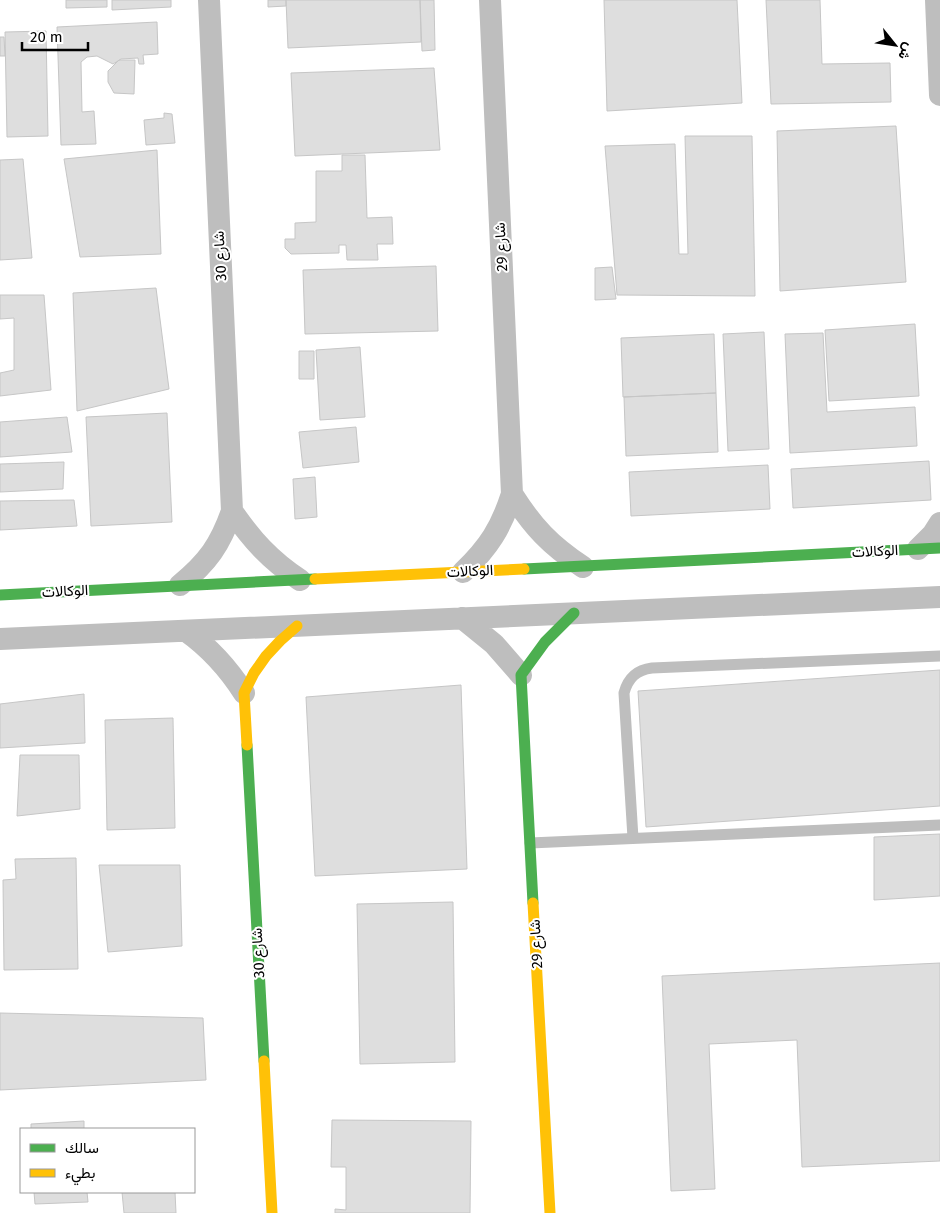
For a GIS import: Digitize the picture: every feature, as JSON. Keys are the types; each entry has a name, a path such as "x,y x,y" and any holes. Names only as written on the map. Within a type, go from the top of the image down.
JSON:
{"street":[{"name":"شارع 30","path":"180,585 198,571 212,553 224,533 232,511 209,0"},
{"name":"شارع 29","path":"463,572 480,556 494,537 505,516 512,494 490,0"},
{"path":"936,0 940,95"},
{"name":"شارع 29","path":"512,494 542,536 583,566"},
{"path":"232,511 246,532 262,550 279,566 300,580"},
{"path":"929,548 932,534 940,523"},
{"name":"الوكالات","path":"0,595 929,548"},
{"path":"0,639 940,597"},
{"path":"462,618 494,644 521,675 545,642 574,613"},
{"name":"شارع 30","path":"272,1213 244,693 253,673 265,655 280,639 297,626"},
{"name":"شارع 30","path":"186,631 219,658 244,693"},
{"name":"شارع 29","path":"521,675 550,1213"}],"lane":[{"path":"633,838 624,693 630,678 636,673 652,668 940,656"},
{"path":"530,843 940,825"}],"building":[{"path":"66,0 107,0 107,7 66,8"},
{"path":"112,0 171,0 171,7 112,10"},
{"path":"268,0 286,0 286,6 268,7"},
{"path":"286,0 420,0 421,42 288,48"},
{"path":"420,0 434,0 435,50 422,51"},
{"path":"604,0 737,0 742,103 607,111"},
{"path":"766,0 820,0 822,64 890,63 891,102 771,104"},
{"path":"157,22 158,54 143,55 144,64 139,64 138,58 121,59 113,64 97,56 87,57 81,62 82,112 94,111 96,144 61,145 57,27"},
{"path":"46,31 48,136 7,137 5,32"},
{"path":"0,37 4,37 5,56 0,56"},
{"path":"119,60 135,60 134,94 114,93 108,82 108,71"},
{"path":"434,68 440,150 295,156 291,73"},
{"path":"164,113 172,114 175,143 146,145 144,120 164,118"},
{"path":"896,126 906,282 780,291 777,131"},
{"path":"685,136 752,136 755,296 617,295 605,146 675,144 679,254 688,254"},
{"path":"157,150 161,254 80,257 64,159"},
{"path":"342,155 365,155 367,218 392,217 393,244 377,244 378,260 347,260 346,245 339,245 339,253 291,254 285,248 285,239 295,239 295,223 316,222 316,171 342,171"},
{"path":"23,159 32,258 0,260 0,160"},
{"path":"436,266 438,331 305,334 303,270"},
{"path":"612,267 616,299 595,300 595,268"},
{"path":"156,288 169,389 77,411 73,293"},
{"path":"0,295 44,295 51,390 0,396 0,373 14,370 14,318 0,319"},
{"path":"915,324 919,396 829,401 825,330"},
{"path":"764,332 769,449 728,451 723,334"},
{"path":"823,333 827,412 915,407 917,446 790,453 785,334"},
{"path":"714,334 716,393 623,397 621,338"},
{"path":"360,347 365,417 320,420 316,350"},
{"path":"299,351 314,351 314,379 299,379"},
{"path":"716,393 718,452 626,456 624,397"},
{"path":"167,413 172,522 91,526 86,417"},
{"path":"67,417 72,452 0,457 0,422"},
{"path":"356,427 359,462 303,468 299,432"},
{"path":"929,461 931,500 793,508 791,469"},
{"path":"64,462 63,489 0,492 0,464"},
{"path":"768,465 770,509 631,516 629,472"},
{"path":"315,477 317,517 295,519 293,479"},
{"path":"74,500 77,526 0,530 0,501"},
{"path":"940,670 940,806 646,827 638,691"},
{"path":"461,685 467,869 315,876 306,697"},
{"path":"84,694 85,743 0,748 0,704"},
{"path":"173,718 175,828 107,830 105,720"},
{"path":"20,755 79,755 80,809 17,816"},
{"path":"940,834 940,896 874,900 874,837"},
{"path":"76,858 78,969 4,970 3,880 16,879 15,859"},
{"path":"99,865 180,865 182,946 108,952"},
{"path":"453,902 455,1062 360,1064 357,904"},
{"path":"940,963 940,1161 802,1167 797,1040 709,1044 715,1189 671,1191 662,976"},
{"path":"0,1013 203,1018 206,1080 0,1090"},
{"path":"332,1120 471,1121 470,1213 335,1213 335,1209 346,1210 346,1167 331,1167"},
{"path":"84,1121 84,1128 31,1128 31,1124"},
{"path":"34,1193 87,1193 88,1202 35,1204"},
{"path":"122,1193 175,1193 176,1213 124,1213"}],"traffic: fast":[{"path":"524,569 940,548"},
{"path":"0,595 315,579"},
{"path":"533,903 521,675 545,642 574,613"},
{"path":"247,745 264,1061"}],"traffic: slow":[{"path":"315,579 524,569"},
{"path":"247,745 244,693 254,673 266,656 297,626"},
{"path":"533,903 550,1213"},
{"path":"264,1061 272,1213"}]}
